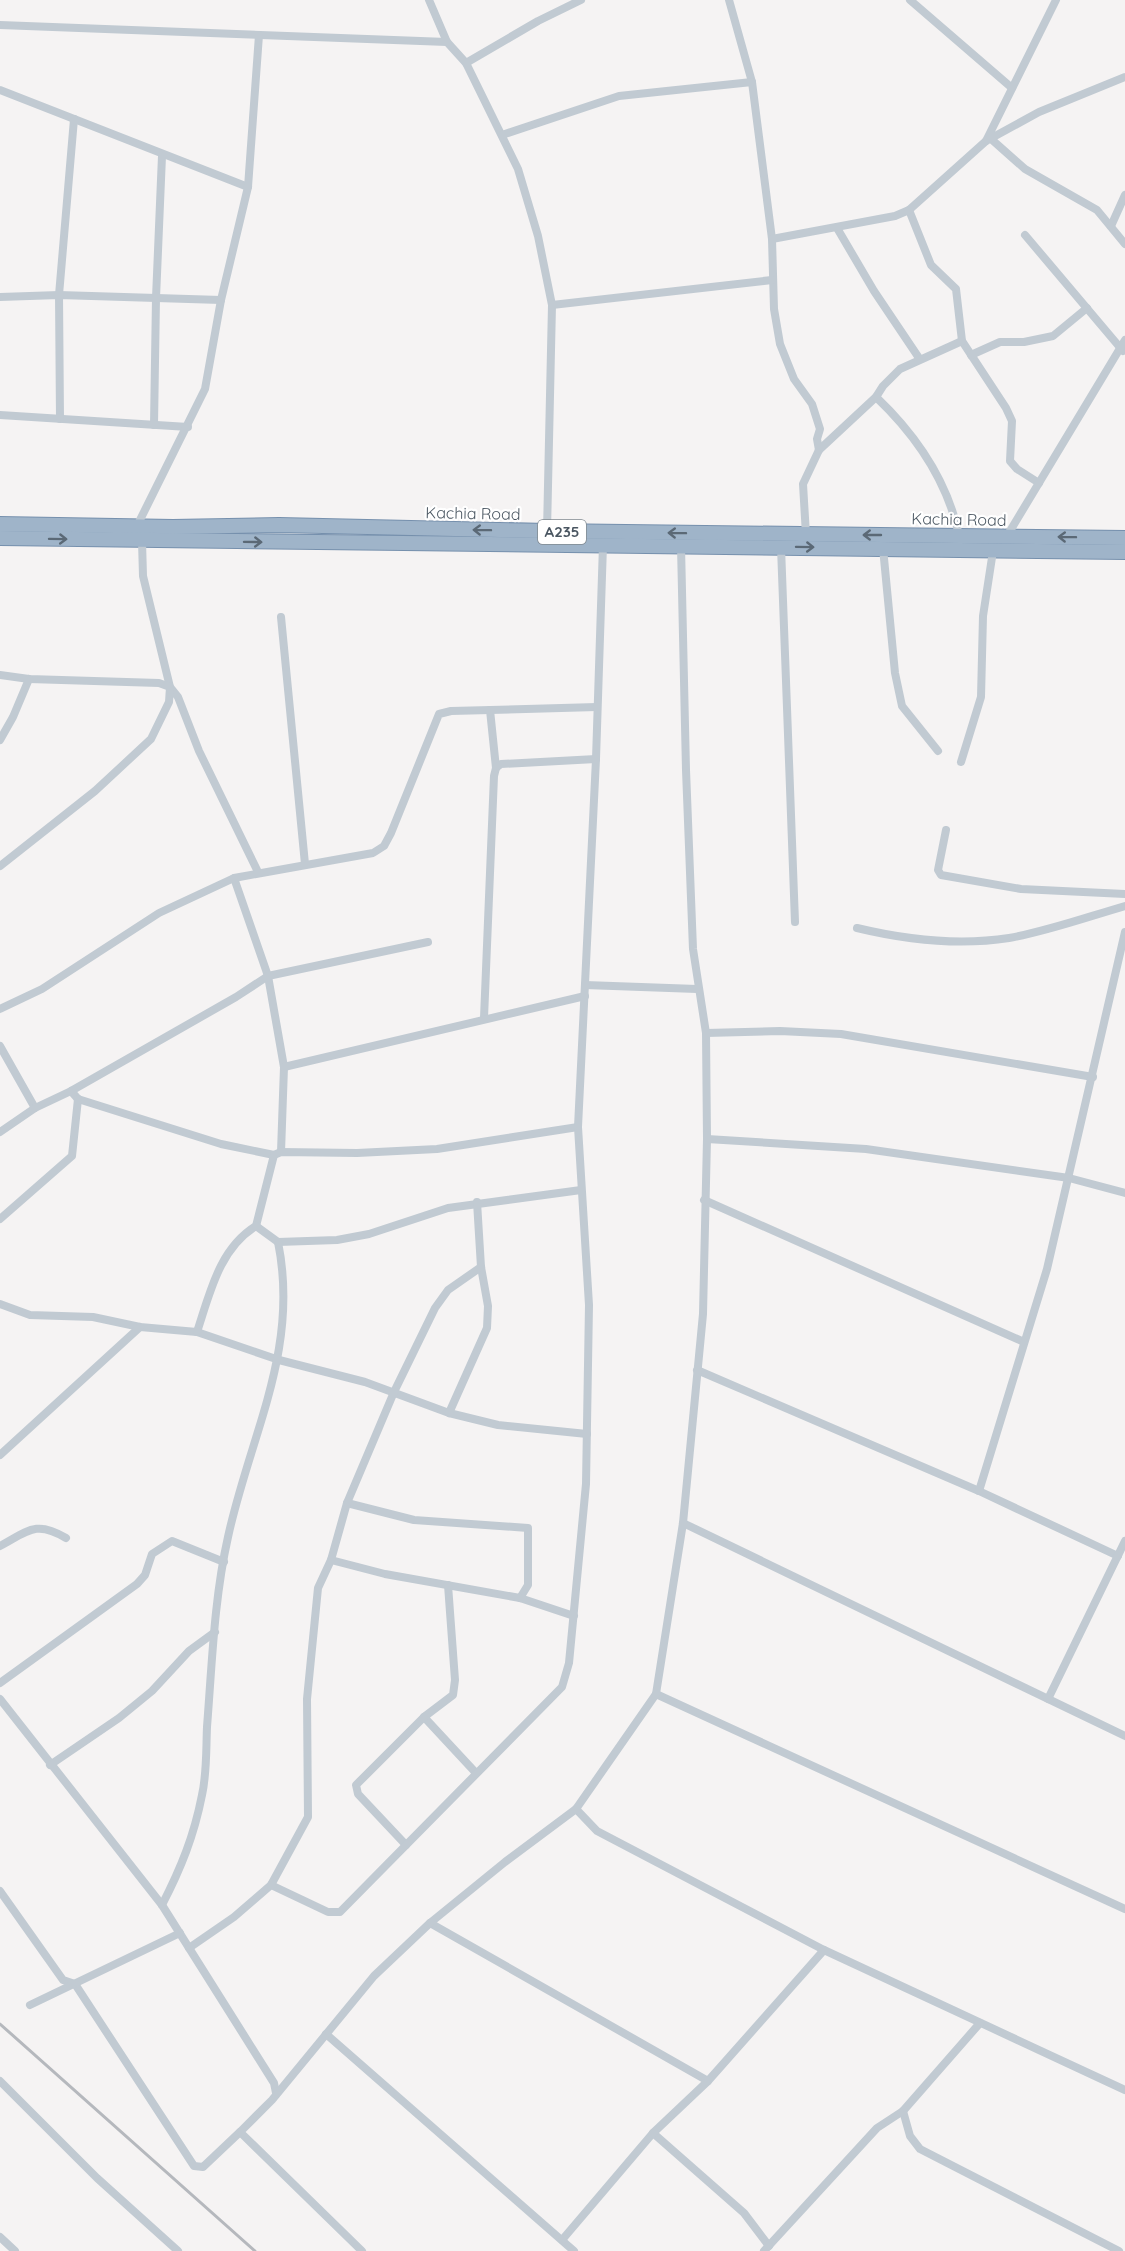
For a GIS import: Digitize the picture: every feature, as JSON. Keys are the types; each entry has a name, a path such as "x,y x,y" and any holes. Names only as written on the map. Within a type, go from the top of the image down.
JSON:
{"highway":[{"name":"Kachia Road","path":"0,524 136,526 173,534 603,545 1125,552"},
{"name":"Kachia Road","path":"0,538 142,541 173,534 279,525 806,535 959,534 1125,538"}],"street":[{"path":"429,0 447,42 466,63 502,135 518,169 535,225 552,305 548,531"},
{"path":"466,63 538,21 581,0"},
{"path":"729,0 752,82 772,239 772,280 780,344 794,379 812,404 820,429 817,439 819,450"},
{"path":"910,0 1012,88"},
{"path":"988,140 1056,0"},
{"path":"0,25 447,42"},
{"path":"136,526 188,427 205,389 221,300 248,187 259,36"},
{"path":"772,239 895,216 909,210 988,140 1039,112 1125,77"},
{"path":"502,135 619,96 752,82"},
{"path":"0,90 162,156 248,187"},
{"path":"60,419 59,295 74,119"},
{"path":"988,140 1025,169 1097,210 1125,244"},
{"path":"154,425 162,156"},
{"path":"1112,226 1125,195"},
{"path":"909,210 932,265 956,289 962,341 1006,408 1012,422 1010,461 1017,469 1039,483"},
{"path":"837,228 874,291 919,358"},
{"path":"1025,235 1123,351"},
{"path":"552,305 772,280"},
{"path":"0,297 59,295 221,300"},
{"path":"970,355 1000,342 1039,340 1053,336 1088,309"},
{"path":"1007,536 1123,351 1125,340"},
{"path":"806,535 803,483 819,450 876,397 891,376 919,358 962,341"},
{"path":"876,397 897,417 924,452 943,487 959,534"},
{"path":"0,415 188,427"},
{"path":"0,866 95,791 151,739 169,702 170,687 142,576 142,541"},
{"path":"271,1885 337,1913 562,1687 569,1663 586,1484 589,1305 578,1126 596,759 603,545"},
{"path":"0,1892 63,1980 75,1984 194,2166 204,2167 272,2100 374,1976 430,1923 505,1862 576,1809 656,1694 682,1523 697,1370 702,1314 707,1139 705,1033 693,950 681,546"},
{"path":"782,547 795,922"},
{"path":"883,548 895,673 902,706 938,751"},
{"path":"961,762 981,697 983,616 993,551"},
{"path":"281,617 305,864"},
{"path":"0,675 29,679 159,683 170,687 178,697 199,751 258,872"},
{"path":"0,740 13,717 29,679"},
{"path":"0,1009 42,989 159,913 234,878 373,853 384,846 439,714 451,711 597,707"},
{"path":"484,1018 496,768 490,710"},
{"path":"496,768 501,764 596,759"},
{"path":"946,830 938,862 941,875 1021,889 1125,894"},
{"path":"197,1332 220,1266 245,1233 256,1226 277,1153 284,1067 268,975 234,878"},
{"path":"857,928 898,938 953,942 1008,938 1125,906"},
{"path":"979,1491 1047,1269 1125,932"},
{"path":"0,1132 35,1108 71,1091 236,997 268,975 428,942"},
{"path":"585,985 698,989"},
{"path":"284,1067 585,996"},
{"path":"705,1033 780,1031 841,1034 1093,1077"},
{"path":"0,1046 35,1108"},
{"path":"71,1091 78,1099 221,1143 277,1153 357,1153 438,1149 578,1126"},
{"path":"0,1219 72,1156 78,1099"},
{"path":"707,1139 866,1149 1069,1178 1125,1193"},
{"path":"256,1226 278,1242 338,1240 369,1234 448,1208 477,1202 581,1190"},
{"path":"704,1200 1024,1342"},
{"path":"449,1413 487,1328 488,1306 480,1267 477,1202"},
{"path":"162,1905 185,1860 203,1793 214,1632 228,1538 279,1360 285,1297 278,1242"},
{"path":"189,1948 234,1917 271,1885 309,1812 308,1699 318,1588 331,1560 347,1503 394,1392 435,1308 448,1290 480,1267"},
{"path":"0,1304 30,1315 93,1317 140,1327 197,1332 279,1360 365,1382 449,1413 498,1425 587,1434"},
{"path":"0,1455 140,1327"},
{"path":"697,1370 979,1491 1118,1556"},
{"path":"347,1503 414,1520 528,1528 528,1586 520,1598"},
{"path":"682,1523 1125,1736"},
{"path":"0,1546 29,1530 49,1528 66,1538"},
{"path":"0,1683 137,1584 145,1575 152,1554 172,1541 224,1562"},
{"path":"1048,1699 1125,1541"},
{"path":"331,1560 385,1574 520,1598 574,1616"},
{"path":"406,1845 358,1794 356,1785 424,1717 453,1695 455,1680 448,1585"},
{"path":"50,1766 152,1691 189,1650 214,1632"},
{"path":"656,1694 1125,1909"},
{"path":"0,1699 50,1766 162,1905 274,2083 276,2093"},
{"path":"424,1717 476,1773"},
{"path":"576,1809 597,1832 824,1950 1125,2090"},
{"path":"430,1923 708,2081"},
{"path":"30,2005 180,1933"},
{"path":"562,2240 653,2133 708,2081 824,1950"},
{"path":"653,2133 744,2214 767,2248 878,2128 903,2111 980,2023"},
{"path":"326,2034 574,2251"},
{"path":"0,2081 168,2248 178,2251"},
{"path":"903,2111 910,2136 920,2149 1119,2251"},
{"path":"240,2132 362,2251"},
{"path":"0,2236 15,2251"}],"railway":[{"path":"0,2024 255,2251"}]}
